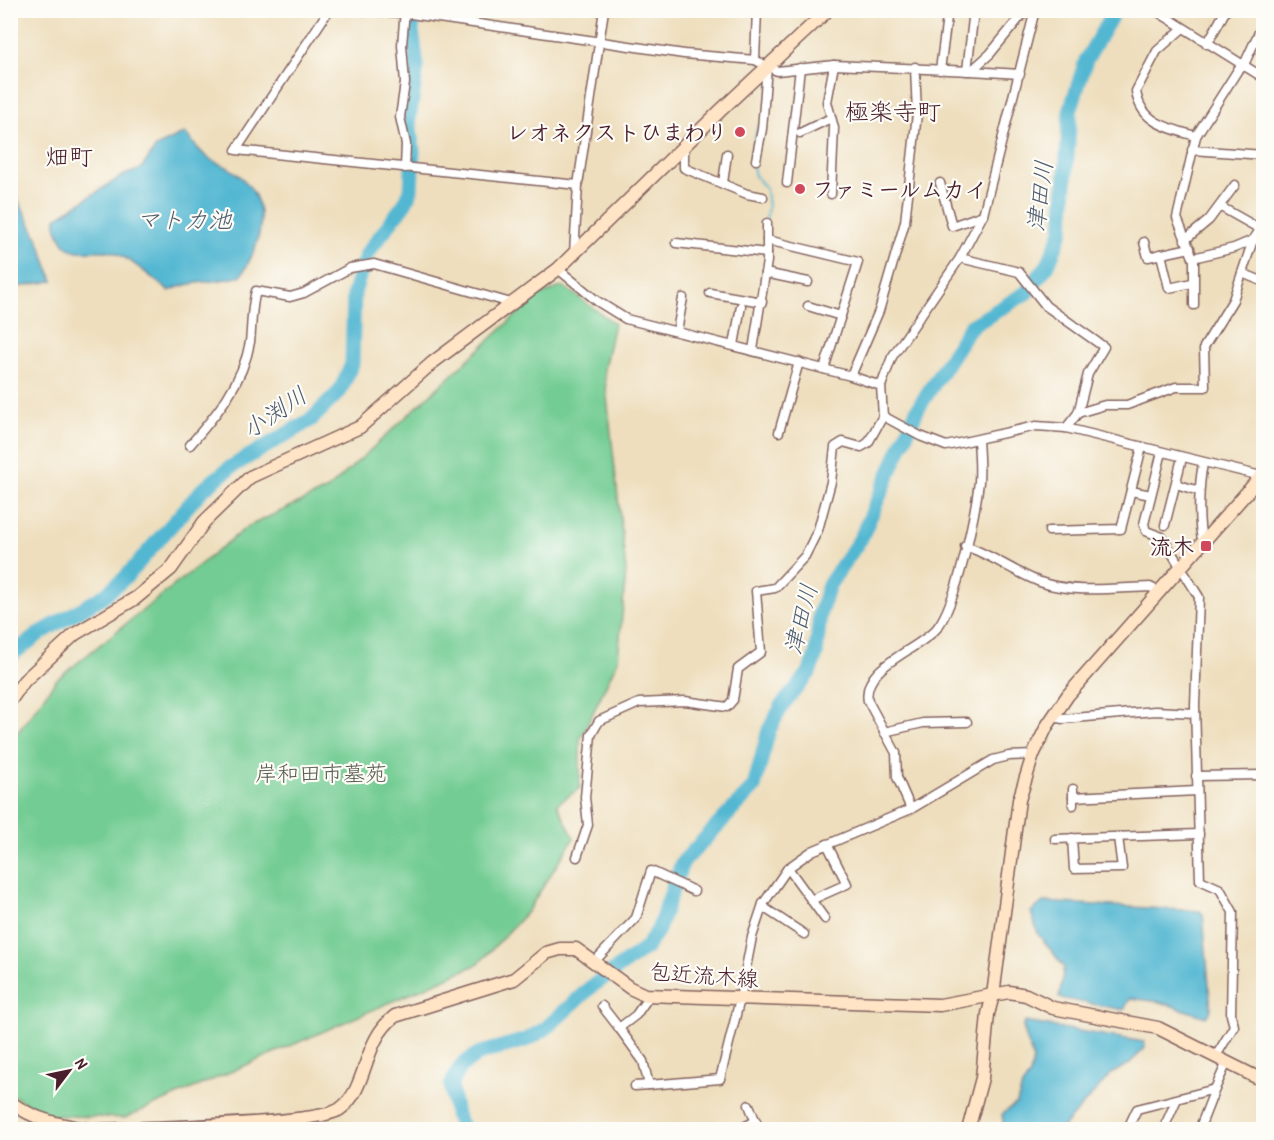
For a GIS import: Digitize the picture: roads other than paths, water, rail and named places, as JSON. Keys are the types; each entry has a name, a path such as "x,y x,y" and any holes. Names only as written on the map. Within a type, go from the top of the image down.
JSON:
{"street":[{"path":"329,10 236,150 578,184"},
{"path":"351,10 405,12 599,42 755,60 777,71 834,65 915,67 1020,74"},
{"path":"574,254 578,184 604,10"},
{"path":"755,60 757,10"},
{"path":"10,701 24,681 75,634 136,598 171,569 204,522 250,477 360,427 432,363 558,269 828,10"},
{"path":"940,70 948,10"},
{"path":"969,71 974,10"},
{"path":"969,71 990,54 1026,10"},
{"path":"577,857 588,825 585,797 591,735 595,727 609,714 639,703 685,701 727,707 733,700 738,669 761,652 756,591 775,588 805,556 818,530 831,483 835,447 843,442 861,447 867,443 883,416 881,386 891,357 960,258 983,215 1035,10"},
{"path":"1155,10 1263,78"},
{"path":"1207,44 1226,10"},
{"path":"405,12 402,45 405,83 400,117 406,144 405,168"},
{"path":"1183,28 1157,51 1136,91 1137,98 1146,114 1161,127 1196,136"},
{"path":"1194,305 1193,258 1177,218 1192,150 1196,136 1242,66 1260,30 1263,32"},
{"path":"831,194 834,128 827,102 834,65"},
{"path":"756,160 766,116 767,67"},
{"path":"851,376 879,311 905,222 917,114 915,67"},
{"path":"787,183 786,151 801,68"},
{"path":"800,133 831,118"},
{"path":"684,146 684,168 763,197"},
{"path":"1192,150 1263,155"},
{"path":"723,183 727,154"},
{"path":"940,183 952,226 983,215"},
{"path":"1144,242 1148,257 1187,244 1221,207 1235,185"},
{"path":"1078,413 1105,405 1127,405 1176,387 1205,387 1204,347 1233,300 1254,239 1262,226 1221,207"},
{"path":"753,350 762,302 767,253 767,223"},
{"path":"1193,258 1234,248 1254,239 1263,243"},
{"path":"766,240 858,262 824,369"},
{"path":"676,243 767,253"},
{"path":"1161,254 1169,288 1192,283"},
{"path":"960,258 1019,272 1046,306 1104,347 1088,374 1078,413 1066,428"},
{"path":"190,445 219,412 243,365 249,342 256,291 290,297 304,293 350,268 374,264 511,303"},
{"path":"558,269 597,301 626,319 799,362 881,386"},
{"path":"765,273 808,282"},
{"path":"1242,273 1263,282"},
{"path":"710,293 762,302"},
{"path":"677,331 683,298"},
{"path":"734,345 741,306"},
{"path":"808,306 841,316"},
{"path":"779,432 799,362"},
{"path":"883,416 920,436 946,446 1036,426 1066,428 1203,464 1262,475"},
{"path":"911,809 897,777 896,753 868,701 867,692 876,672 937,628 945,614 965,546 978,483 978,440"},
{"path":"1049,531 1121,528 1142,447"},
{"path":"1162,452 1144,524 1146,531 1162,537 1199,597 1195,713 1200,880 1220,889 1233,912 1231,1015 1234,1026 1222,1059 1215,1089 1199,1130"},
{"path":"1165,525 1182,458"},
{"path":"1203,464 1199,491 1199,528 1203,543"},
{"path":"968,1130 982,1078 988,1014 993,995 1019,800 1032,755 1068,695 1262,475"},
{"path":"1176,484 1199,491"},
{"path":"1131,490 1151,495"},
{"path":"965,546 990,554 1043,583 1069,588 1150,587 1160,592"},
{"path":"1053,717 1063,719 1155,711 1195,713"},
{"path":"884,732 923,723 967,722"},
{"path":"635,1086 720,1079 740,999 752,937 763,904 789,868 803,856 911,809 993,760 1009,756 1032,755"},
{"path":"1196,776 1263,775"},
{"path":"1073,797 1197,791"},
{"path":"1055,838 1199,834"},
{"path":"1072,838 1074,869 1122,868 1118,837"},
{"path":"811,900 847,884 828,844"},
{"path":"789,868 825,919"},
{"path":"597,964 636,918 651,871 694,891"},
{"path":"763,904 766,909 804,934"},
{"name":"包近流木線","path":"101,1130 199,1127 275,1120 339,1110 356,1091 374,1039 382,1025 394,1016 513,979 546,953 576,949 630,988 650,995 940,1005 1009,992 1026,995 1053,1008 1158,1028 1263,1081"},
{"path":"619,1028 636,1016 650,995"},
{"path":"602,1006 644,1061 649,1085"},
{"path":"1127,1130 1137,1109 1176,1101 1215,1089"},
{"path":"1163,1130 1176,1101"},
{"path":"10,1102 27,1114 45,1122 92,1130"},
{"path":"737,1130 757,1125 749,1105"}],"water":[{"name":"マトカ池","path":"185,133 204,155 232,170 245,181 254,194 259,207 259,234 249,262 241,276 187,285 169,291 123,256 108,251 72,250 67,246 57,229 56,218 122,176 141,169 156,147"},
{"path":"15,194 38,239 53,281 11,288 11,197"},
{"path":"1043,902 1200,911 1203,914 1211,1010 1206,1017 1160,1002 1130,998 1124,1010 1059,998 1064,967 1038,934 1031,912"},
{"path":"1025,1022 1144,1042 1145,1048 1129,1064 1111,1074 1061,1129 1004,1129 1002,1114 1017,1103 1022,1086 1030,1075 1033,1060 1023,1027"}],"waterway":[{"name":"小渕川","path":"10,656 39,634 102,597 125,578 202,490 231,467 312,419 340,391 352,364 354,293 366,255 405,203 411,190 413,151 409,120 417,66 412,30 414,10"},
{"name":"津田川","path":"464,1130 456,1115 451,1085 461,1066 478,1054 526,1040 545,1029 591,987 646,948 658,930 682,863 754,787 769,730 783,704 809,673 816,655 820,613 829,585 861,538 917,410 970,327 1026,293 1048,265 1062,231 1070,111 1086,60 1115,10"},
{"path":"758,125 751,158 755,176 766,188 768,208 766,219"}],"place":[{"name":"レオネクストひまわり","path":"740,132"},
{"name":"ファミールムカイ","path":"800,189"},
{"name":"流木","path":"1206,546"}],"district":[{"name":"極楽寺町","path":"893,111"},
{"name":"畑町","path":"69,156"}],"park label":[{"name":"岸和田市墓苑","path":"321,773"}]}
